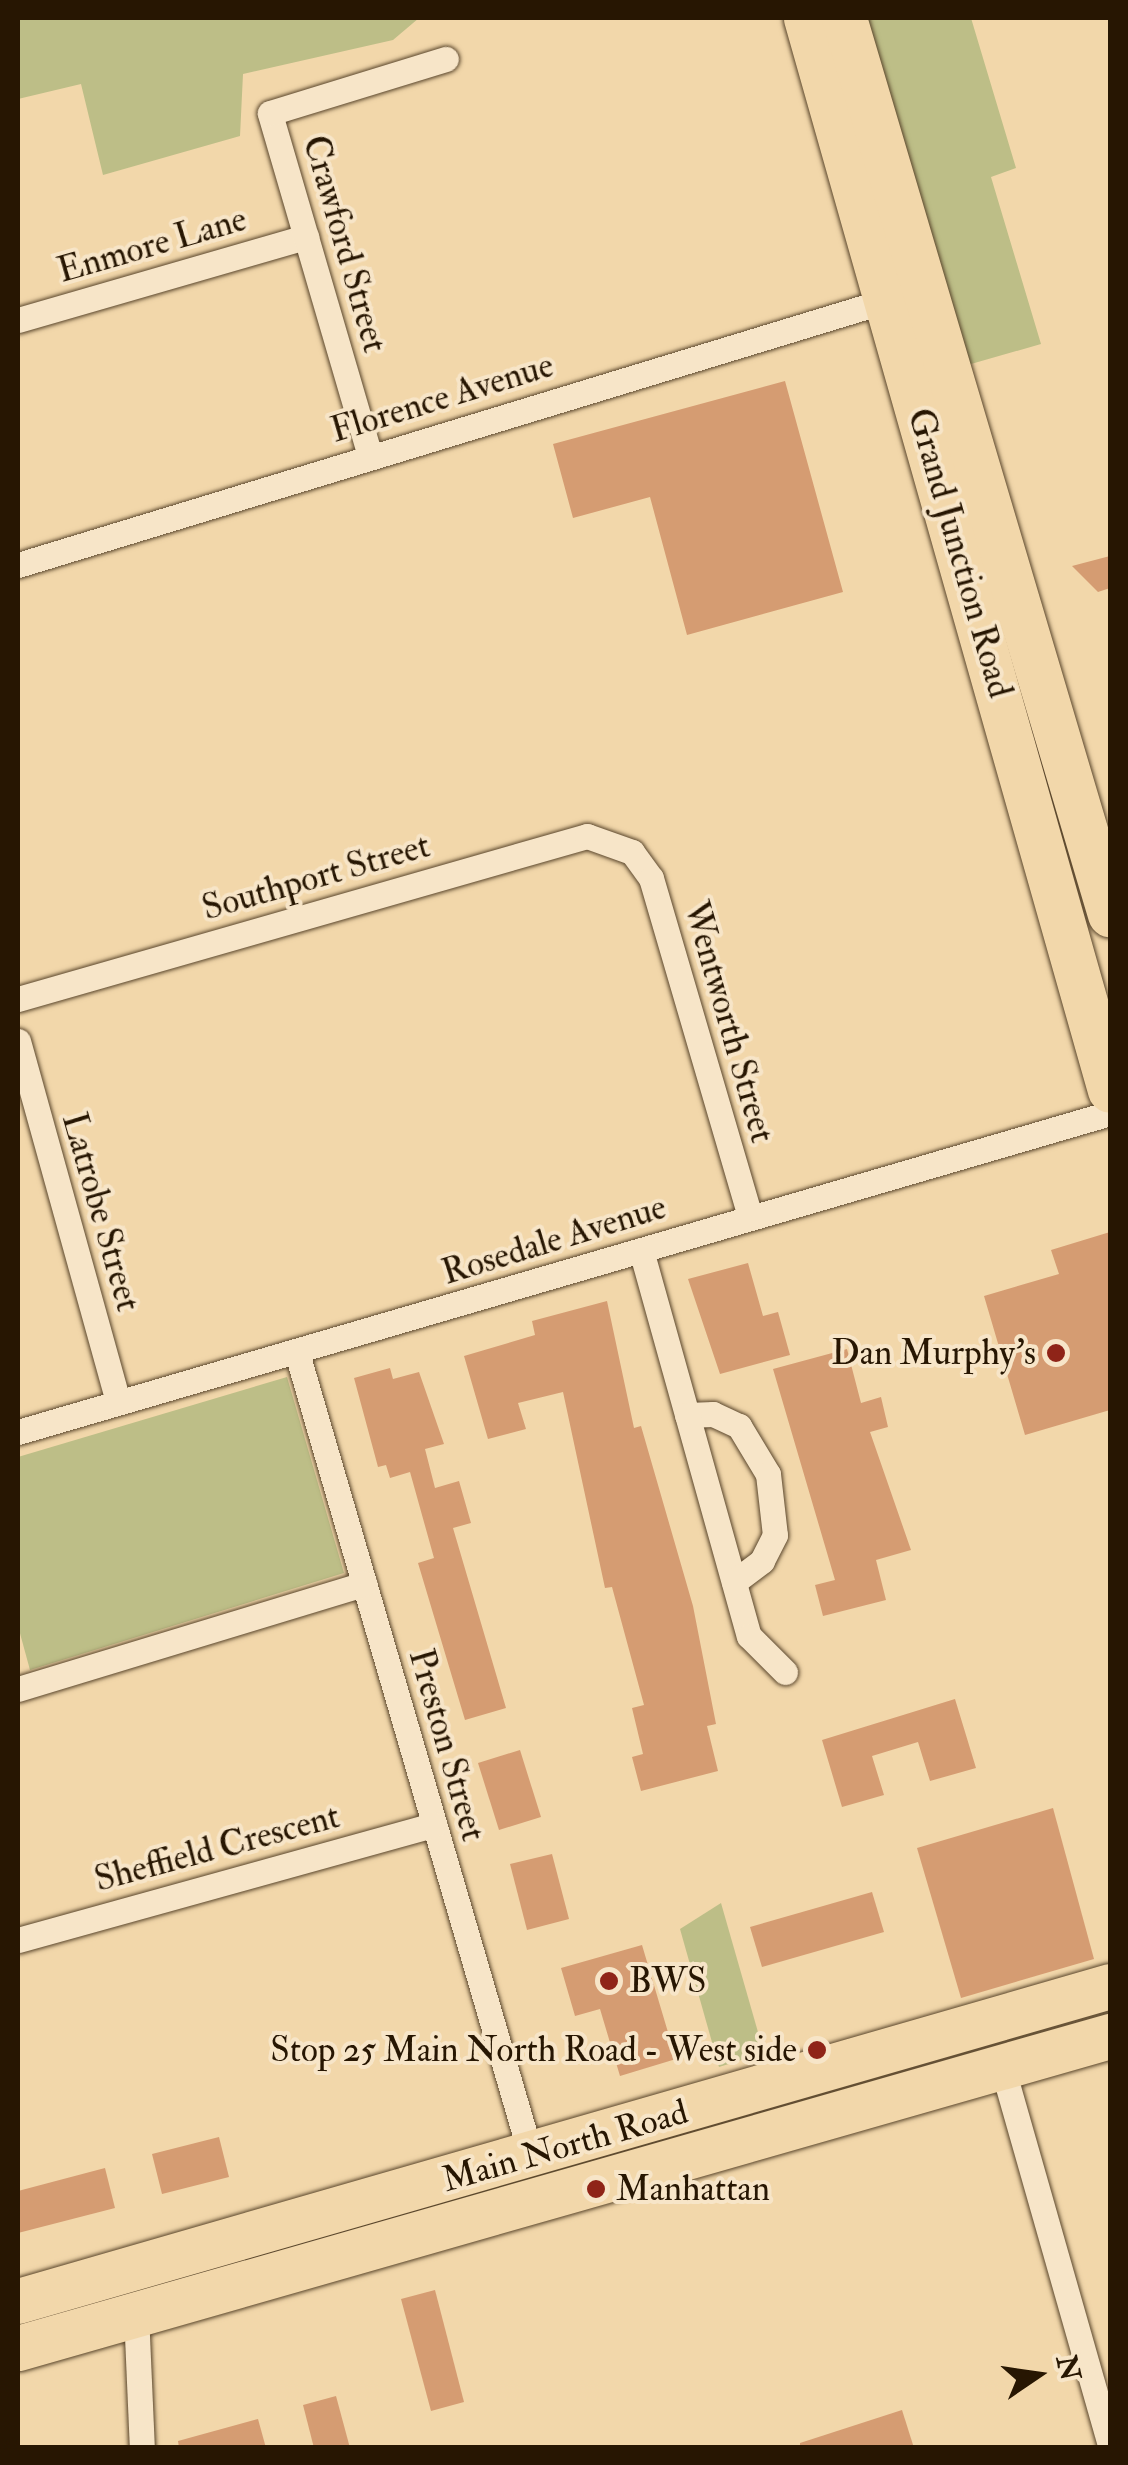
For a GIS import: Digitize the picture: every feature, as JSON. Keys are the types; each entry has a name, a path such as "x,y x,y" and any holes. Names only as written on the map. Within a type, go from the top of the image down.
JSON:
{"highway":[{"name":"Grand Junction Road","path":"806,18 906,295 1110,914"},
{"name":"Grand Junction Road","path":"844,18 906,295 1110,1090"},
{"name":"Main North Road","path":"18,2348 136,2313 1110,1986"},
{"name":"Main North Road","path":"18,2301 124,2270 1002,2066 1110,2036"},
{"path":"124,2270 136,2313"}],"street":[{"name":"Crawford Street","path":"370,456 270,112 446,60"},
{"name":"Enmore Lane","path":"18,320 306,237"},
{"name":"Florence Avenue","path":"18,565 906,295"},
{"name":"Southport Street","path":"18,999 587,836 632,852"},
{"name":"Wentworth Street","path":"632,852 651,878 750,1216"},
{"name":"Latrobe Street","path":"18,1041 118,1402"},
{"name":"Rosedale Avenue","path":"18,1432 297,1354 750,1216 1110,1113"},
{"path":"641,1250 749,1636 784,1672"},
{"name":"Preston Street","path":"297,1354 538,2176"},
{"path":"687,1414 713,1414 739,1426 768,1474 775,1535 762,1561 734,1582"},
{"path":"18,1688 364,1584"},
{"name":"Sheffield Crescent","path":"18,1940 434,1824"},
{"path":"1002,2066 1110,2445"},
{"path":"136,2313 142,2448"}],"green space":[{"path":"18,18 419,18 393,40 243,74 240,136 103,175 81,84 18,99"},
{"path":"863,18 971,18 1016,168 991,177 1041,344 964,366"},
{"path":"287,1377 344,1573 30,1670 18,1626 18,1457"},
{"path":"721,1903 764,2053 719,2067 680,1929"}],"building":[{"path":"785,381 843,592 687,635 650,497 573,518 553,444"},
{"path":"1110,556 1110,588 1098,592 1072,566"},
{"name":"Dan Murphy's","path":"1110,1232 1110,1410 1025,1435 984,1296 1059,1274 1051,1250"},
{"path":"748,1263 763,1316 778,1312 790,1355 720,1374 688,1279"},
{"path":"607,1301 634,1428 641,1426 693,1606 716,1724 707,1726 718,1771 641,1791 632,1757 643,1754 632,1708 644,1705 612,1587 605,1588 563,1392 518,1403 526,1429 488,1439 464,1356 535,1335 532,1321"},
{"path":"847,1349 861,1403 881,1397 888,1427 870,1432 911,1550 876,1560 886,1600 823,1616 815,1585 835,1580 773,1369"},
{"path":"390,1368 393,1379 419,1372 444,1444 425,1449 435,1488 459,1481 471,1523 453,1528 506,1708 465,1720 418,1563 434,1558 410,1472 390,1478 386,1465 378,1467 354,1378"},
{"path":"955,1699 976,1768 930,1781 918,1742 872,1756 884,1795 842,1807 822,1740"},
{"path":"520,1750 541,1817 499,1830 478,1763"},
{"path":"1053,1808 1094,1959 961,1998 917,1848"},
{"path":"552,1854 569,1919 527,1930 510,1864"},
{"path":"872,1892 884,1932 762,1967 750,1927"},
{"path":"642,1945 676,2059 620,2076 600,2009 575,2016 561,1968"},
{"path":"219,2137 229,2177 162,2194 152,2154"},
{"path":"105,2168 115,2208 18,2233 18,2191"},
{"path":"435,2290 464,2402 431,2411 401,2299"},
{"path":"336,2396 350,2448 314,2448 303,2405"},
{"path":"902,2410 914,2448 800,2448 800,2443"},
{"path":"258,2419 266,2448 179,2448 178,2441"}],"place":[{"name":"Dan Murphy's","path":"1056,1353"},
{"name":"BWS","path":"609,1981"},
{"name":"Stop 25 Main North Road - West side","path":"817,2050"},
{"name":"Manhattan","path":"596,2189"}]}
